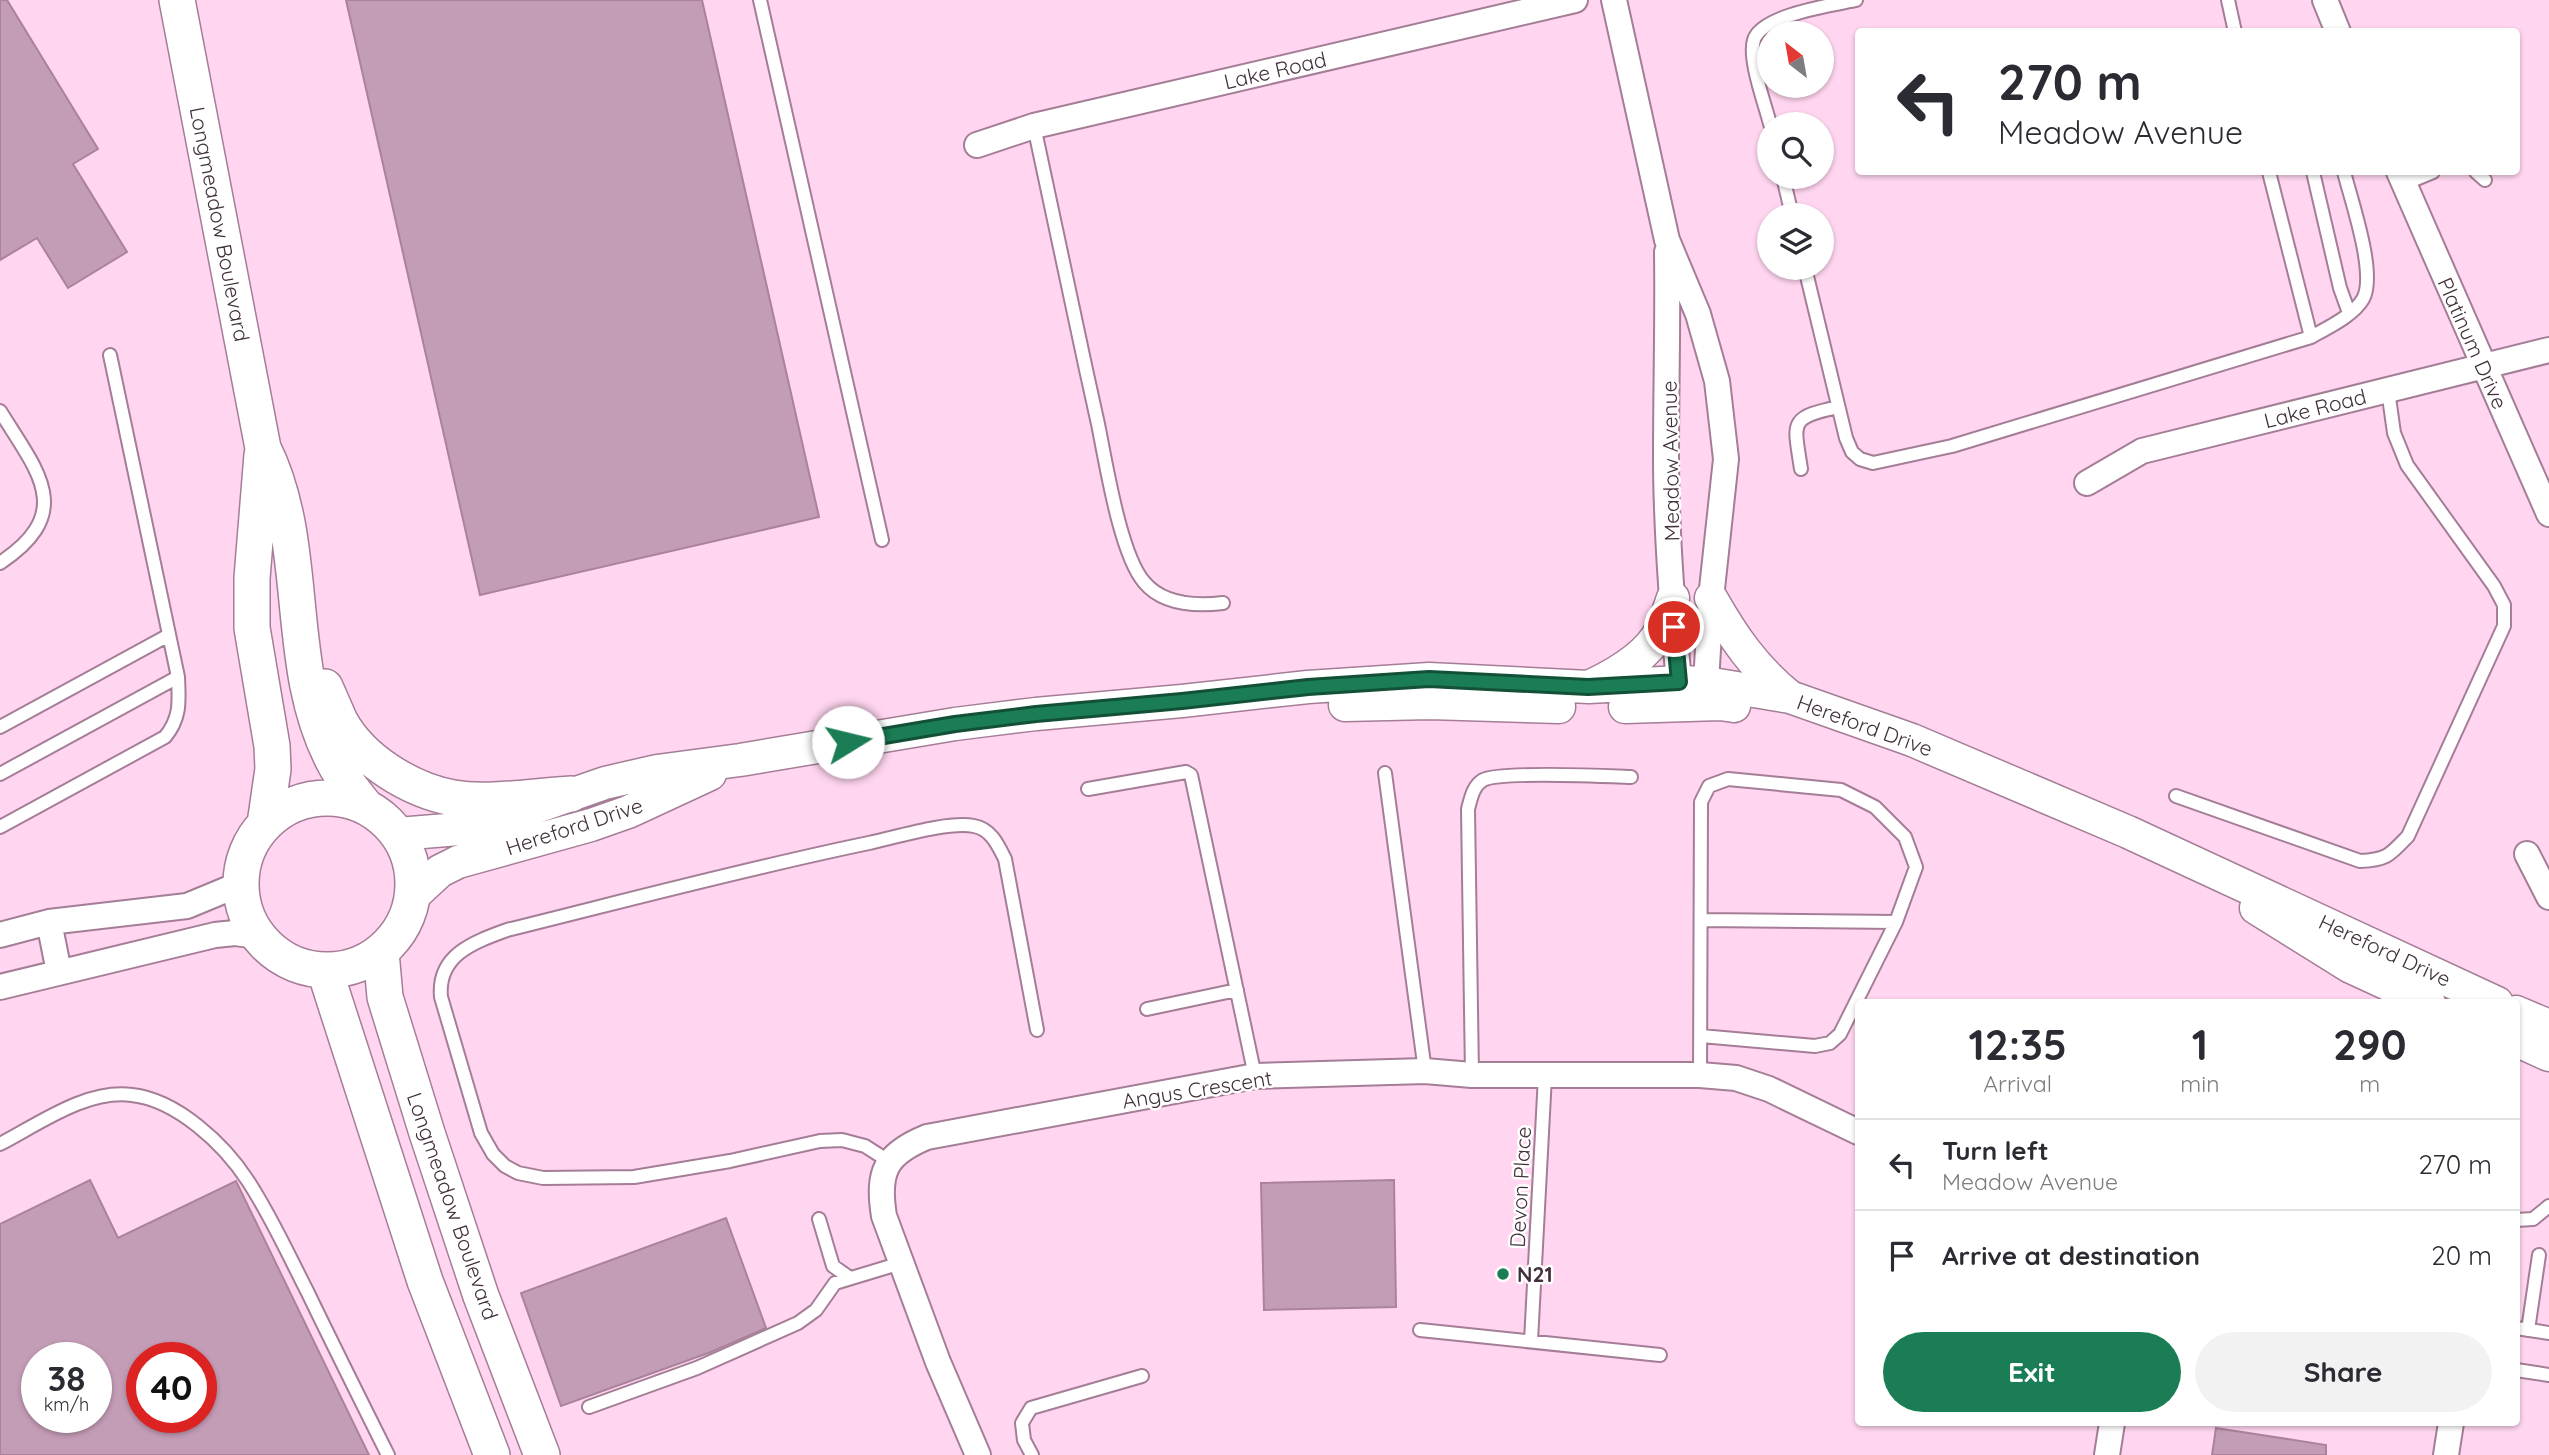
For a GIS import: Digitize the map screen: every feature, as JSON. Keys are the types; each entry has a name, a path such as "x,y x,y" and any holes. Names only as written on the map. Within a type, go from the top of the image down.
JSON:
{"main road":[{"name":"Longmeadow Boulevard","path":"177,0 263,448 275,473 286,516 303,656 310,691 324,741 346,782 366,807"},
{"name":"Longmeadow Boulevard","path":"263,448 256,512 252,628 273,769 265,824"},
{"path":"298,600 323,681 341,723 363,752 385,768 419,787 453,798 571,794"},
{"path":"340,798 366,807 384,818 398,834 408,853 413,896 407,917 396,936 381,952 348,968 325,971 302,967 278,955 257,936 242,903 240,884 243,862 251,841 265,824 287,808 313,799 340,798"},
{"name":"Longmeadow Boulevard","path":"381,952 385,997 426,1133 481,1296 542,1455"},
{"path":"325,971 425,1281 492,1455"}],"street":[{"name":"Lake Road","path":"977,145 1034,126 1574,0"},
{"name":"Meadow Avenue","path":"1614,0 1667,240 1698,314 1717,381 1726,459 1709,637 1692,693"},
{"path":"2325,0 2336,28"},
{"name":"Platinum Drive","path":"2402,178 2549,514"},
{"name":"Meadow Avenue","path":"1667,240 1669,367 1666,458 1672,598 1692,693"},
{"name":"Lake Road","path":"2087,483 2112,466 2142,451 2549,350"},
{"path":"1588,687 1617,674 1648,648 1661,631 1672,598"},
{"path":"1712,598 1741,648 1769,680 1790,697"},
{"name":"Hereford Drive","path":"398,834 459,829 508,817 571,794 657,771 955,724 1308,687 1429,679 1790,697 1912,740 2093,817 2241,883 2475,999"},
{"name":"Hereford Drive","path":"1182,701 1297,706 1430,703 1591,708 1692,693 1795,715 2233,894 2349,966 2420,999"},
{"name":"Hereford Drive","path":"413,896 440,871 458,862 603,821 740,760"},
{"path":"2527,854 2549,897"},
{"path":"0,935 49,922 187,906 240,884"},
{"path":"49,922 59,972"},
{"path":"0,986 215,935 235,933 257,936"},
{"name":"Hereford Drive","path":"2520,1020 2549,1026"},
{"name":"Hereford Drive","path":"2520,1025 2549,1055"},
{"name":"Angus Crescent","path":"890,1162 898,1152 927,1137 1255,1076 1425,1071 1472,1075 1700,1075 1735,1078 1769,1089 1855,1131"},
{"path":"890,1162 883,1176 881,1198 884,1216 974,1454"},
{"path":"2107,1455 2112,1426"},
{"path":"2446,1455 2451,1426"}],"lane":[{"path":"760,0 883,540"},
{"path":"1767,112 1753,57 1754,40 1762,27 1793,15 1856,0"},
{"path":"2228,0 2234,28"},
{"path":"1034,126 1103,452 1132,565 1145,584 1161,596 1202,605 1223,603"},
{"path":"2270,175 2311,337"},
{"path":"2314,175 2340,288 2349,313"},
{"path":"1808,280 1852,452 1860,459 1873,463 1952,446 2311,337 2349,313 2362,300 2368,283 2366,258 2345,175"},
{"path":"0,827 166,737 178,714 178,677 110,355"},
{"path":"2176,796 2360,861 2379,860 2393,852 2408,836 2504,626 2504,605 2494,586 2407,464 2394,433 2388,390"},
{"path":"1801,469 1797,424 1810,414 1839,407"},
{"path":"0,411 36,469 46,501 44,517 36,530 1,562"},
{"path":"0,727 169,635"},
{"path":"0,774 178,677"},
{"path":"1088,789 1186,772 1191,775 1255,1076"},
{"path":"1385,773 1425,1071"},
{"path":"1472,1075 1468,808 1472,793 1480,782 1501,776 1631,777"},
{"path":"1700,1075 1701,802 1709,786 1728,779 1841,790 1875,807 1905,837 1916,867 1896,922 1858,999"},
{"path":"890,1162 865,1146 842,1140 820,1141 730,1161 634,1177 542,1178 518,1173 505,1166 493,1154 473,1112 441,997 443,972 451,960 464,949 507,930 813,854 958,825 975,826 988,831 1005,859 1037,1030"},
{"path":"1702,920 1896,922"},
{"path":"1147,1009 1237,990"},
{"path":"1701,1036 1815,1046 1830,1043 1840,1034 1855,1004"},
{"name":"Devon Place","path":"1531,1341 1545,1076"},
{"path":"0,1144 76,1105 105,1096 132,1095 164,1103 191,1120 223,1150 248,1180 290,1257 388,1455"},
{"path":"2520,1220 2533,1219 2549,1206"},
{"path":"819,1219 833,1266 850,1278"},
{"path":"2539,1255 2522,1329 2549,1333"},
{"path":"589,1407 697,1368 797,1323 816,1310 835,1283 901,1264"},
{"path":"1420,1331 1660,1355"},
{"path":"2520,1371 2549,1375"},
{"path":"1032,1455 1024,1440 1022,1423 1031,1408 1142,1376"}],"building":[{"path":"0,0 7,0 98,149 73,164 127,252 68,288 37,238 0,260"},
{"path":"346,0 702,0 819,517 480,595"},
{"path":"90,1180 118,1238 236,1181 369,1455 0,1455 0,1224"},
{"path":"1394,1180 1396,1307 1264,1310 1261,1183"},
{"path":"726,1218 766,1328 711,1352 561,1406 521,1293"},
{"path":"2216,1428 2326,1445 2326,1455 2212,1455"}],"place":[{"name":"N21","path":"1503,1274"}],"route":[{"path":"848,742 1036,714 1308,687 1429,679 1588,687 1679,682 1674,627"}]}
